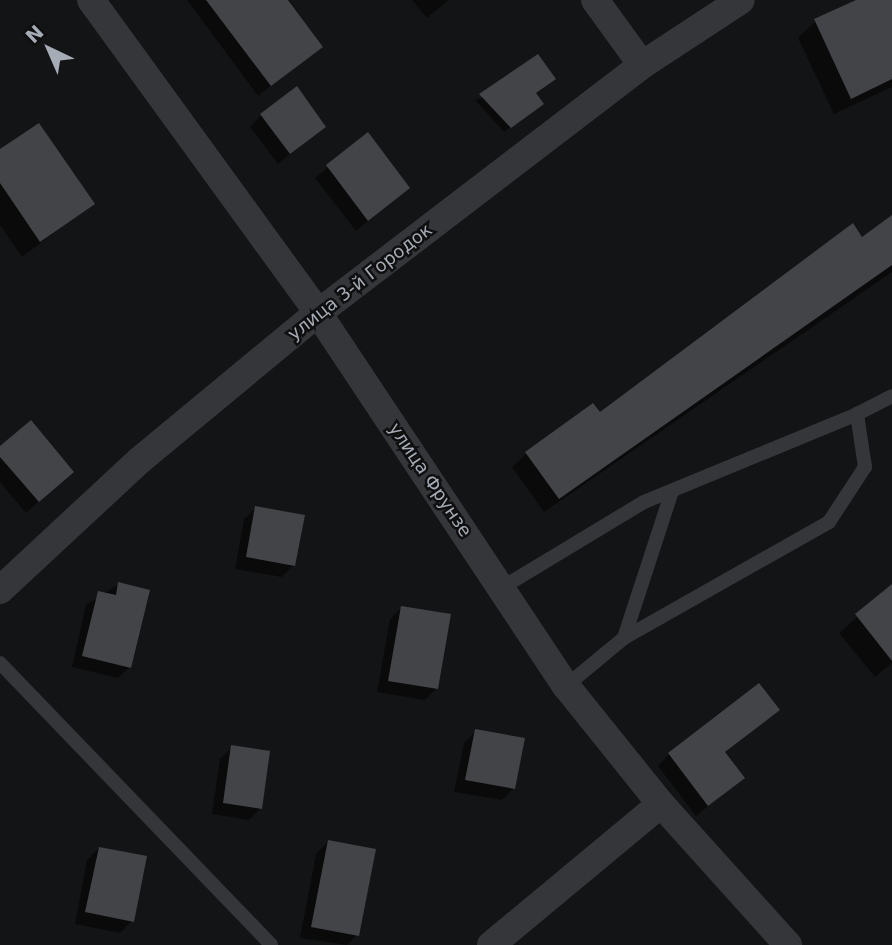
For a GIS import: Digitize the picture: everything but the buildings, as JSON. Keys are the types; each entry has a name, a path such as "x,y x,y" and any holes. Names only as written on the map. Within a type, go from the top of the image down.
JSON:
{"street":[{"name":"улица Фрунзе","path":"91,0 318,313 503,587 566,686 661,804 788,945"},
{"path":"595,0 642,65"},
{"name":"улица 3-й Городок","path":"0,590 140,460 318,313 642,65 732,2"},
{"path":"491,945 661,804"}],"lane":[{"path":"503,587 671,491 857,414 892,396"},
{"path":"566,686 624,638 829,522 865,467 857,414"},
{"path":"624,638 671,491"},
{"path":"0,663 271,945"}]}
